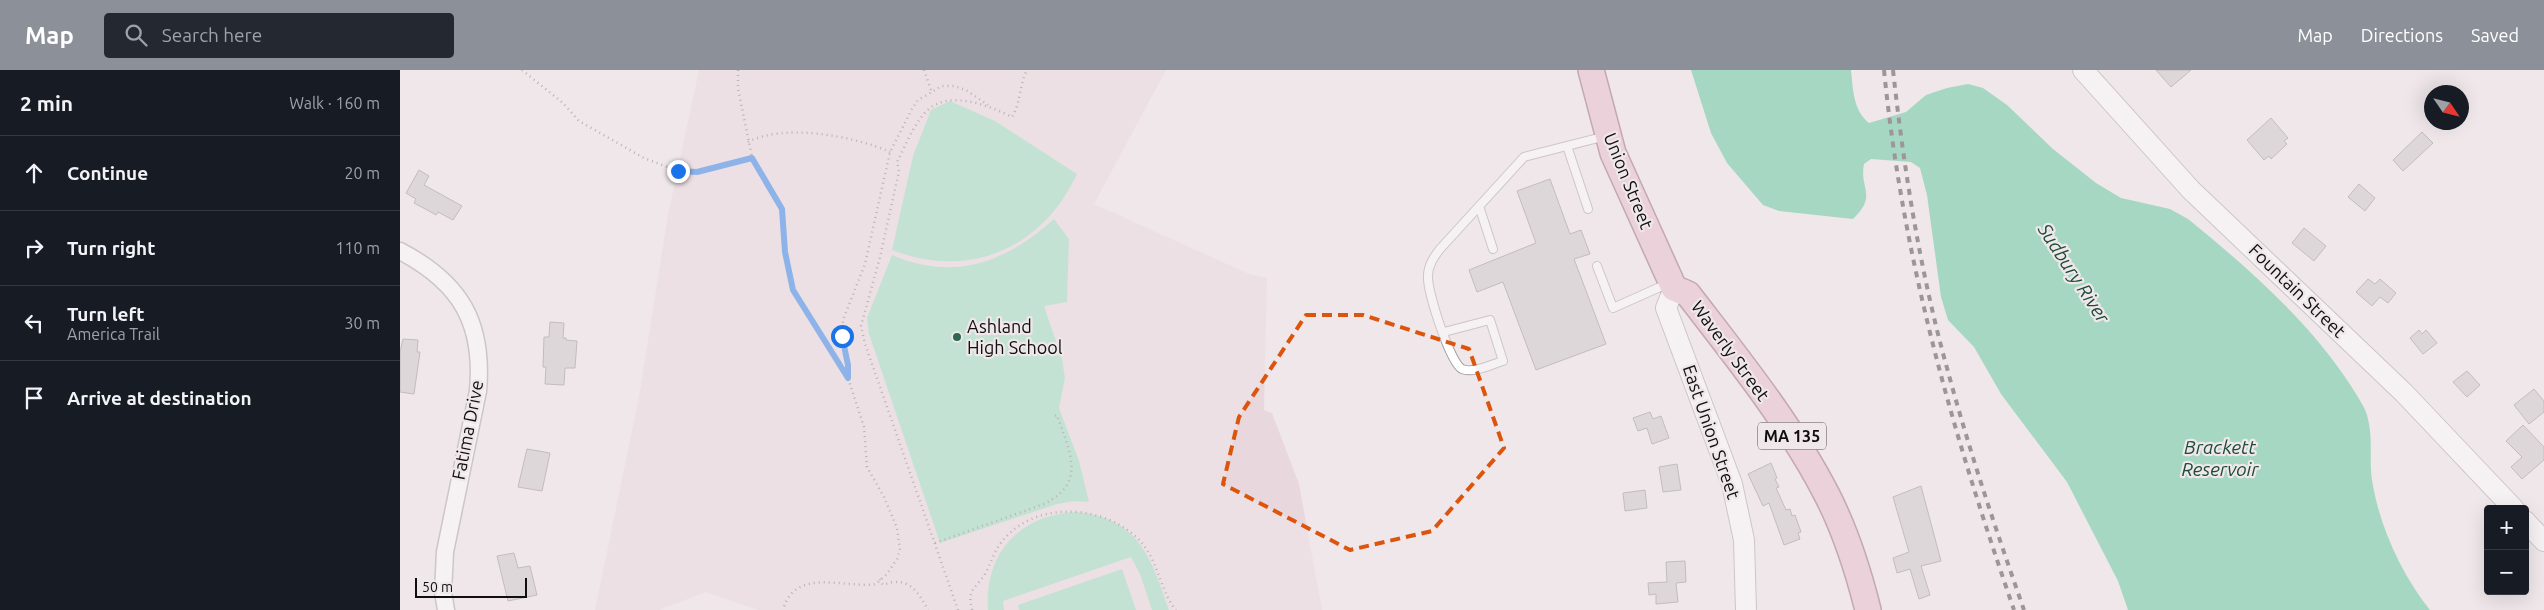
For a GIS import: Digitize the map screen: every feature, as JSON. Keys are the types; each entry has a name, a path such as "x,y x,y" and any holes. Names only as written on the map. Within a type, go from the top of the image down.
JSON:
{"main road":[{"name":"Union Street","path":"1591,70 1613,153 1672,285"},
{"name":"Waverly Street","path":"1672,285 1688,294 1772,407 1810,464 1840,524 1859,574 1868,610"}],"street":[{"name":"Fountain Street","path":"2083,70 2191,190 2404,393 2510,505"},
{"name":"Fatima Drive","path":"400,251 424,265 450,287 467,312 478,347 480,367 478,391 445,552 443,592 446,610"},
{"name":"East Union Street","path":"1672,285 1666,308 1732,484 1744,540 1746,610"},
{"path":"2529,525 2544,541"}],"lane":[{"path":"1444,332 1490,320 1503,361 1468,371 1460,368 1454,361 1428,287 1431,263 1440,248 1524,157 1608,136"},
{"path":"1567,146 1588,209"},
{"path":"1479,206 1492,249"},
{"path":"1597,266 1613,308 1672,285"}],"path":[{"path":"522,70 563,103 580,121 644,158 678,171 697,172 752,158"},
{"path":"738,70 738,89 752,158 782,209 785,252 793,290 848,378 864,426 866,467 884,497 899,539 900,550 897,559 887,574 876,584 868,586 827,582 798,587 786,600 783,610"},
{"path":"924,70 931,90"},
{"path":"848,378 848,365 842,336 843,320 865,264 890,152 918,100 931,90 942,86 954,86 1012,117 1017,109 1021,81 1027,70"},
{"path":"958,610 865,344 861,326 899,171 897,162 919,121 929,108 948,100 989,106"},
{"path":"748,142 759,136 804,133 847,138 890,152"},
{"path":"935,542 1044,504 1060,495 1068,483 1072,462 1057,415 1055,416"},
{"path":"972,610 969,598 971,589 985,574 1003,539 1014,529 1044,515 1079,511 1111,520 1142,543 1157,566 1176,610"},
{"path":"880,579 884,585 892,582 901,582 918,591 928,610"}],"highlighted area":[{"path":"1306,315 1363,315 1469,349 1504,448 1432,531 1350,550 1223,484 1239,417"}],"shaded area":[{"name":"Ashland High School","path":"699,70 1166,70 1094,204 1249,274 1267,278 1264,410 1272,413 1299,484 1322,610 758,610 706,592 659,610 595,610 639,397 668,215"},
{"path":"950,101 995,121 1077,174 1062,200 1044,222 1023,239 1000,251 975,259 948,261 921,258 892,250 913,156 931,110"},
{"path":"1054,219 1069,239 1067,302 1044,306 1062,359 1065,378 1059,408 1079,461 1089,502 1075,501 1057,504 940,543 869,334 867,318 892,255 915,263 937,267 958,267 979,263 1017,247"},
{"path":"1075,512 1096,515 1114,522 1128,531 1148,557 1156,573 1169,610 1152,610 1140,574 1131,557 1003,601 1004,610 988,610 988,590 992,571 999,555 1009,541 1037,521 1055,515"},
{"path":"1122,569 1136,610 1019,610 1018,605"}],"water":[{"name":"Brackett Reservoir","path":"1691,70 1851,70 1853,92 1857,106 1869,123 1906,112 1926,95 1947,88 1968,84 1983,88 2007,105 2053,149 2096,183 2121,198 2170,209 2188,219 2232,256 2297,317 2335,362 2351,386 2367,415 2371,442 2372,480 2380,514 2401,565 2419,596 2430,610 2128,610 2118,581 2067,482 2001,394 1974,347 1948,320 1941,297 1927,195 1920,168 1911,162 1871,159 1864,164 1865,204 1853,219 1779,211 1763,205 1727,163 1711,133"}],"building":[{"path":"2156,70 2191,70 2171,87"},
{"path":"2271,118 2288,138 2284,141 2287,144 2271,159 2269,156 2264,160 2247,140"},
{"path":"2422,132 2433,143 2403,171 2393,160"},
{"path":"419,170 429,176 424,185 462,206 453,220 438,212 436,215 414,203 416,199 406,193"},
{"path":"1550,179 1570,234 1581,230 1590,254 1574,259 1606,344 1536,370 1503,282 1477,292 1469,270 1536,243 1517,191"},
{"path":"2359,184 2375,198 2365,211 2348,197"},
{"path":"2304,228 2326,246 2314,261 2292,243"},
{"path":"2368,279 2375,284 2380,279 2396,293 2388,303 2380,297 2372,306 2356,292"},
{"path":"550,322 564,323 563,338 577,341 575,368 565,368 564,385 545,384 546,367 543,367 544,337 549,337"},
{"path":"2419,330 2422,334 2426,330 2437,343 2423,354 2410,338"},
{"path":"403,339 418,340 417,352 420,352 414,394 400,392 400,352"},
{"path":"2467,371 2480,385 2467,397 2453,382"},
{"path":"2534,389 2544,401 2544,412 2529,424 2514,405"},
{"path":"1650,412 1653,419 1661,416 1669,438 1652,444 1647,428 1638,431 1633,418"},
{"path":"2523,425 2544,447 2544,460 2522,479 2511,467 2522,457 2506,441"},
{"path":"527,449 550,453 542,491 518,487"},
{"path":"1771,463 1779,487 1776,488 1786,510 1790,509 1792,516 1795,515 1801,532 1798,533 1800,539 1784,545 1769,503 1763,506 1748,474"},
{"path":"1677,464 1681,490 1663,492 1659,467"},
{"path":"1921,486 1941,561 1921,566 1930,595 1919,599 1910,569 1897,573 1893,558 1909,552 1893,497"},
{"path":"1645,490 1647,508 1625,511 1623,493"},
{"path":"514,553 518,568 530,566 537,595 508,601 497,556"},
{"path":"1685,561 1686,582 1676,583 1678,602 1656,604 1656,594 1649,595 1648,583 1667,582 1666,562"}],"railway":[{"path":"1884,70 1892,141 1904,210 1933,344 1970,477 2014,610"},
{"path":"1893,70 1914,220 1937,331 1974,460 2024,610"}],"place":[{"name":"Ashland High School","path":"957,337"}],"route":[{"path":"678,171 697,172 752,158 782,209 785,252 793,290 848,378 848,365 842,336"}],"water label":[{"name":"Sudbury River","path":"2074,273"}]}
